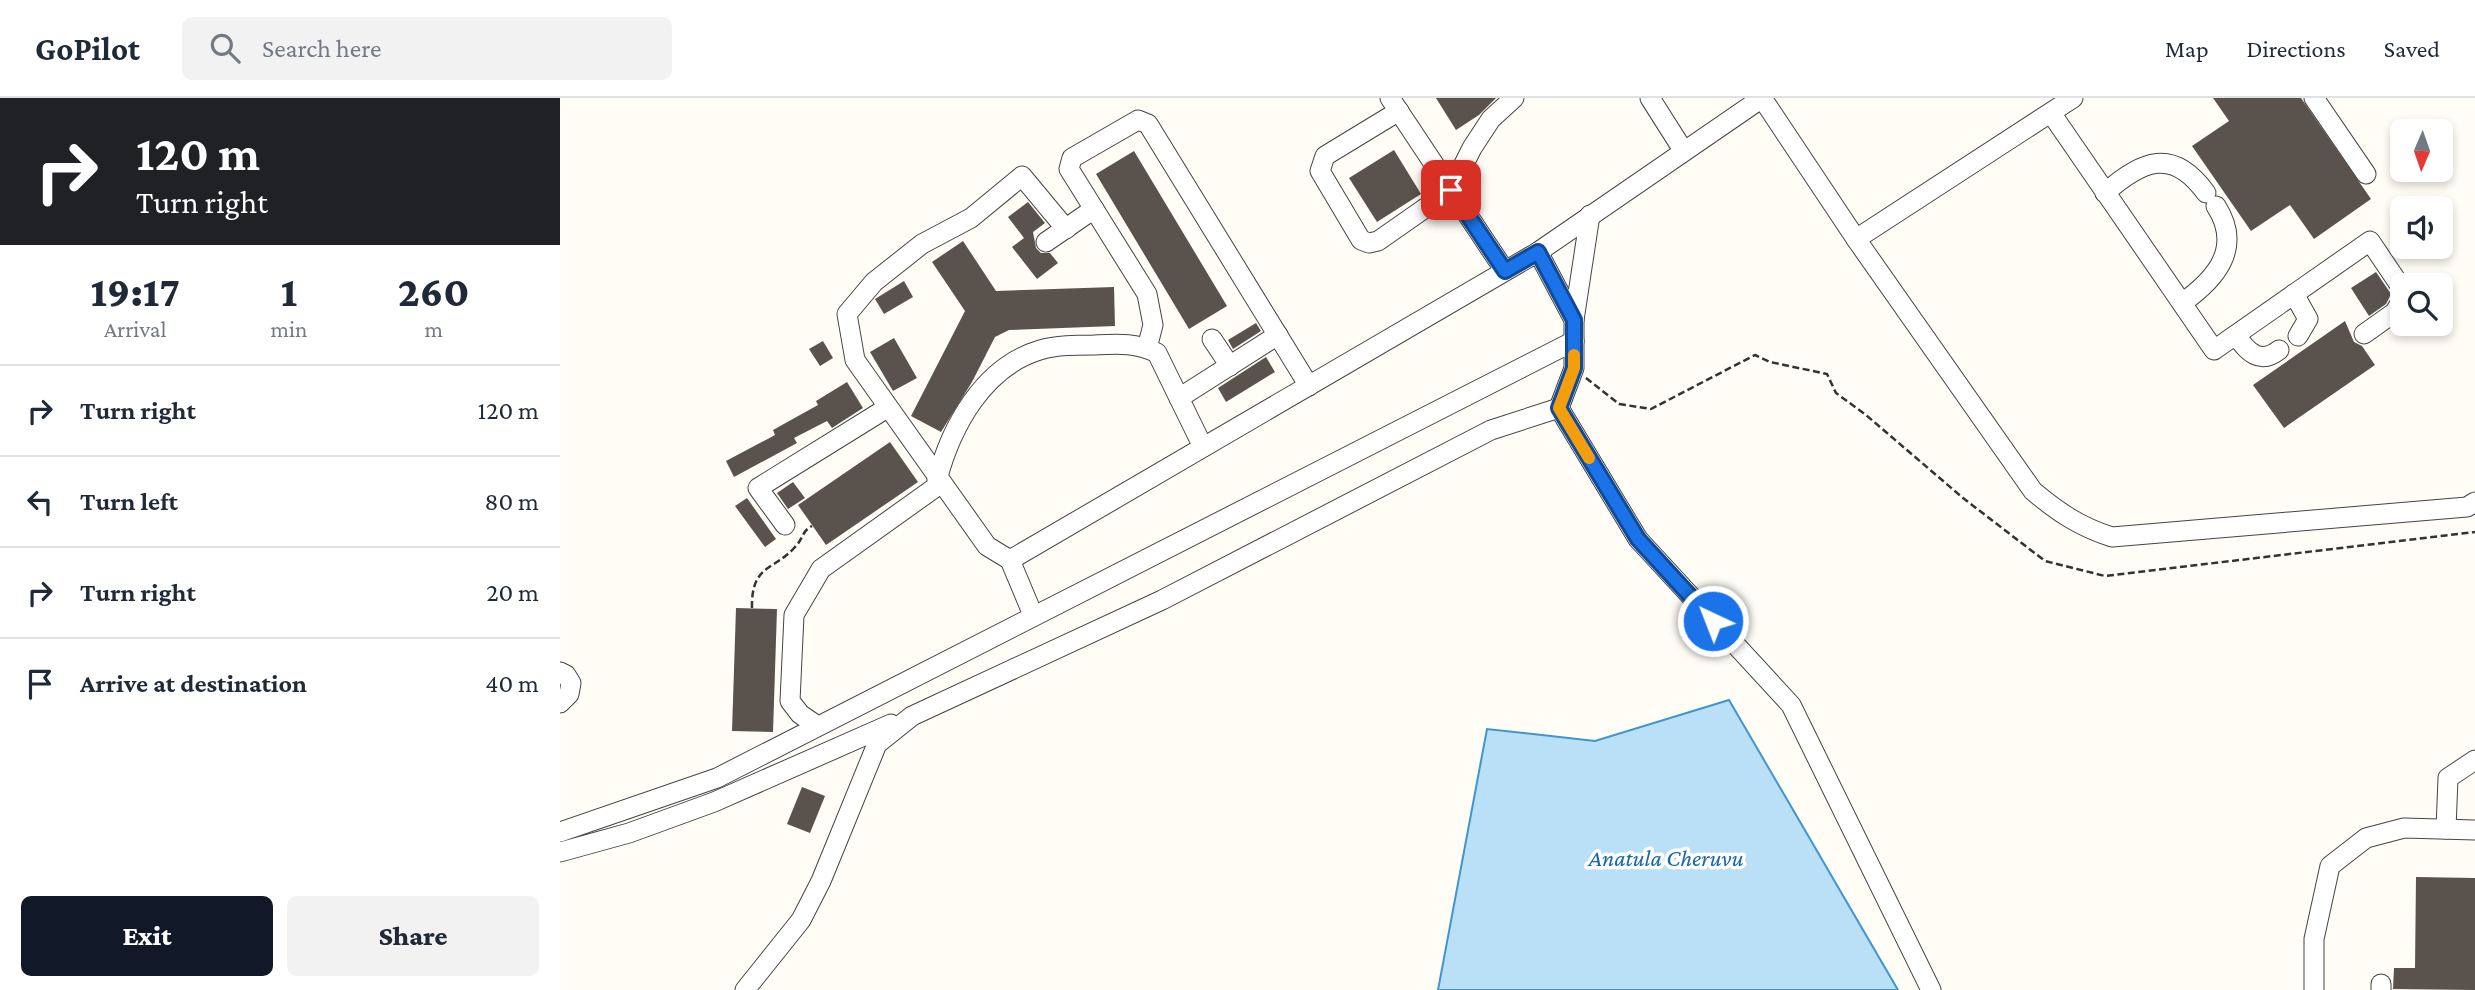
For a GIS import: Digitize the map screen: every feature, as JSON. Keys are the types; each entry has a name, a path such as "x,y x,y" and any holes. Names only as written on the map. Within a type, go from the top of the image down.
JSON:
{"lane":[{"path":"1505,271 1451,190 1394,105 1325,156 1320,171 1361,240 1369,243 1378,241 1451,190 1484,129 1514,98"},
{"path":"1650,98 1683,150"},
{"path":"1856,239 2073,98"},
{"path":"2314,98 2366,174"},
{"path":"1010,560 1538,252 1683,150 1770,102 1856,239 2032,491 2083,528 2112,537 2467,507 2475,502"},
{"path":"2051,113 2214,350 2370,242 2391,273"},
{"path":"1147,348 1153,326 1147,294 1069,169 1072,158 1138,120 1148,124 1309,386"},
{"path":"2105,193 2128,172 2159,164 2176,164 2193,175 2211,199 2223,217 2227,236 2224,257 2214,277 2182,303"},
{"path":"1033,615 1010,560 987,546 939,482 855,360 847,314 874,282 922,244 971,218 1022,176 1066,229"},
{"path":"1046,242 1094,209"},
{"path":"1559,408 1574,368 1574,320 1590,215"},
{"path":"1538,252 1574,320"},
{"path":"2294,294 2308,319 2298,336"},
{"path":"2364,334 2390,316"},
{"path":"1179,398 1278,335"},
{"path":"2236,335 2251,354 2258,357 2273,355 2279,349"},
{"path":"1212,339 1230,366"},
{"path":"560,832 717,778 816,725 1574,341"},
{"path":"816,725 800,714 790,701 794,615 815,562 939,482 942,462 974,394 1003,371 1038,350 1134,344 1147,348 1157,353 1203,447"},
{"path":"785,525 758,488 887,408"},
{"path":"560,852 629,833 714,802 819,754 912,716 1175,593 1491,430 1559,408"},
{"path":"1559,408 1638,539 1791,705 1931,990"},
{"path":"560,672 566,675 571,683 569,694 560,703"},
{"path":"745,990 801,920 821,881 877,744 912,716"},
{"path":"2446,829 2448,778 2475,760"},
{"path":"2314,990 2314,939 2330,866 2366,838 2404,828 2475,830"}],"path":[{"path":"751,608 755,584 763,570 796,547 804,530 812,526"}],"water":[{"name":"Anatula Cheruvu","path":"1729,700 1898,990 1438,990 1487,729 1595,741"}],"building":[{"path":"1436,98 1496,98 1479,115 1456,130"},
{"path":"2213,98 2301,98 2371,199 2314,239 2290,205 2251,231 2192,146 2229,121"},
{"path":"1394,150 1421,194 1377,222 1349,178"},
{"path":"1134,151 1227,306 1189,329 1096,174"},
{"path":"1028,202 1045,223 1033,232 1036,248 1041,253 1050,253 1058,263 1037,279 1012,247 1024,238 1008,217"},
{"path":"963,241 996,291 1114,287 1115,326 1009,330 995,337 972,382 941,432 911,416 965,311 932,262"},
{"path":"2376,272 2390,296 2386,304 2369,316 2351,288"},
{"path":"904,281 913,297 884,314 875,299"},
{"path":"2345,321 2354,342 2362,346 2375,365 2284,428 2253,385"},
{"path":"1256,323 1261,331 1233,349 1228,340"},
{"path":"894,338 917,378 893,391 870,352"},
{"path":"823,341 833,358 820,366 809,349"},
{"path":"1266,357 1275,372 1226,402 1218,388"},
{"path":"847,382 863,408 832,428 827,421 794,438 797,443 734,477 726,461 775,435 773,430 818,405 816,401"},
{"path":"890,442 918,482 826,545 798,505"},
{"path":"793,482 805,498 788,509 777,493"},
{"path":"747,498 776,539 765,547 735,506"},
{"path":"736,608 777,609 773,732 732,731"},
{"path":"802,787 825,796 810,833 787,824"},
{"path":"2416,877 2475,878 2475,990 2393,989 2394,968 2415,968"}],"slow traffic":[{"path":"1574,355 1574,368 1559,408 1589,458"}],"route":[{"path":"1451,190 1505,271 1538,252 1574,320 1574,368 1559,408 1638,539 1713,621"}]}
